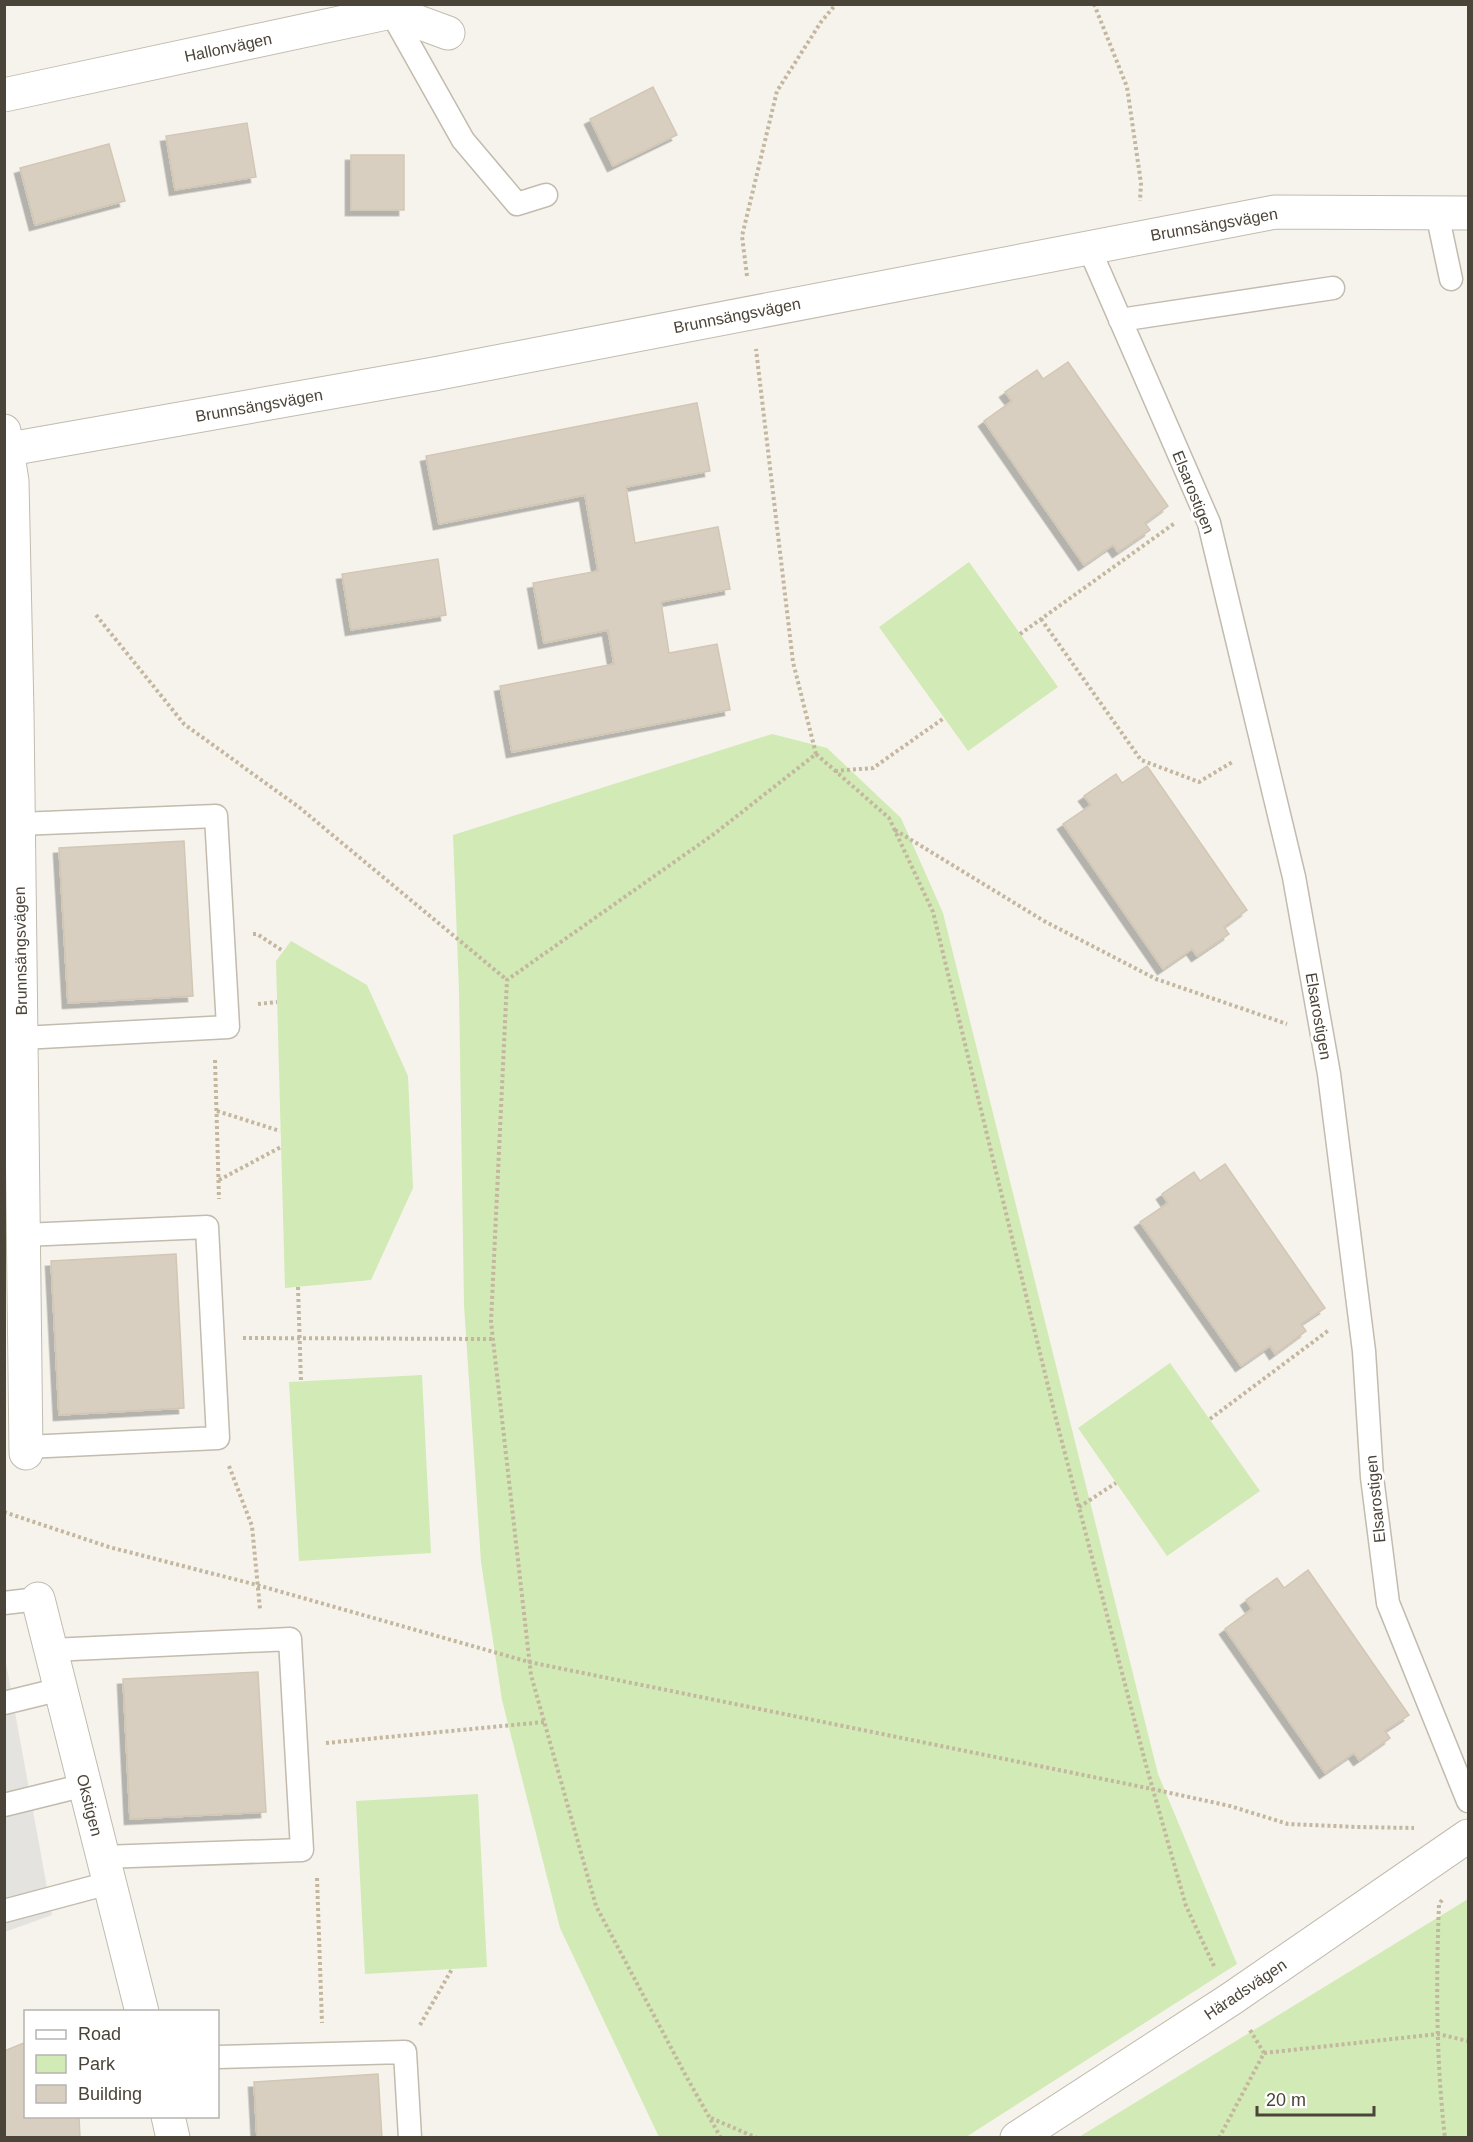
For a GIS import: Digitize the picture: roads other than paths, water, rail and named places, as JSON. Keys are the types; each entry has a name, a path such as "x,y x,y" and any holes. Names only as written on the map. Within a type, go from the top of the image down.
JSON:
{"street":[{"path":"391,12 448,33"},
{"name":"Hallonvägen","path":"4,95 391,12"},
{"name":"Brunnsängsvägen","path":"26,1450 15,1412 14,1307 17,1217 13,1110 16,1019 12,909 14,817 11,712 12,481 5,445 422,376 1275,212 1453,213"},
{"name":"Okstigen","path":"38,1599 141,2010"},
{"name":"Häradsvägen","path":"1017,2138 1231,1999 1468,1836"},
{"path":"168,2118 173,2138"}],"lane":[{"path":"391,12 469,148 517,204 546,195"},
{"path":"1450,279 1453,213"},
{"name":"Elsarostigen","path":"1089,248 1209,523 1294,877 1322,1036 1359,1308 1372,1478 1388,1603 1468,1802"},
{"path":"1120,320 1333,288"},
{"path":"14,817 216,816 228,1027 16,1019"},
{"path":"17,1217 207,1227 218,1438 26,1450"},
{"path":"4,1603 38,1599"},
{"path":"4,1911 106,1870 302,1850 290,1639 51,1650"},
{"path":"4,1703 61,1689"},
{"path":"4,1805 85,1785"},
{"path":"219,2057 405,2052 410,2138"}]}
